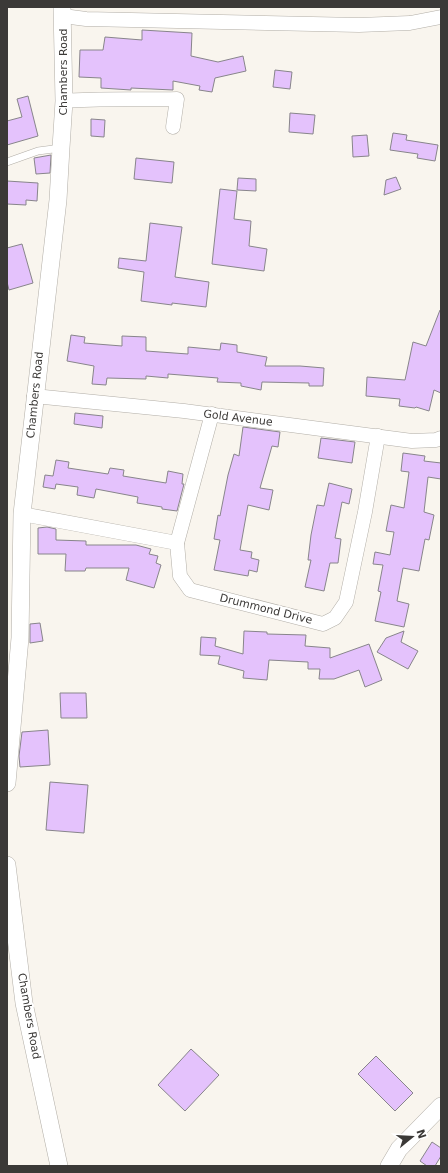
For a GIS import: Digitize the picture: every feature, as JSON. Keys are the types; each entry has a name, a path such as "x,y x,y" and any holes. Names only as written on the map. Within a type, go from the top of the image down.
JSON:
{"street":[{"path":"63,12 86,20 359,25 410,23 441,17"},
{"name":"Chambers Road","path":"7,783 20,638 22,514 34,396 58,200 64,101 63,12"},
{"path":"64,101 88,99 177,99 173,126"},
{"name":"Gold Avenue","path":"34,396 212,414 412,441 436,440 441,438"},
{"name":"Drummond Drive","path":"212,414 177,543 180,576 190,590 323,624 335,618 346,602 365,512 378,436"},
{"path":"22,514 177,543"},
{"name":"Chambers Road","path":"7,865 24,1003 59,1166"},
{"path":"389,1166 398,1149 441,1106"}],"lane":[{"path":"7,162 38,151 61,148"}],"building":[{"path":"142,30 192,33 191,56 218,62 243,56 246,71 215,78 212,92 199,90 200,86 173,81 173,90 101,88 101,78 79,77 80,50 103,50 105,37 142,40"},
{"path":"275,70 292,72 290,89 273,87"},
{"path":"28,96 38,136 7,145 7,121 22,117 17,99"},
{"path":"290,113 315,115 313,134 289,132"},
{"path":"91,119 105,120 104,137 91,136"},
{"path":"393,133 407,135 406,140 438,145 435,161 417,158 418,154 390,150"},
{"path":"367,135 369,156 353,157 352,136"},
{"path":"51,155 50,173 36,174 34,158"},
{"path":"136,158 174,162 172,183 134,179"},
{"path":"396,177 401,189 384,195 386,180"},
{"path":"238,178 256,179 256,191 237,190"},
{"path":"7,181 38,183 37,201 26,200 26,205 7,204"},
{"path":"220,189 237,191 234,219 251,221 249,246 267,249 264,271 212,264"},
{"path":"150,223 182,227 175,277 209,282 206,307 141,301 144,272 118,268 119,258 146,261"},
{"path":"22,244 33,283 9,290 7,282 7,248"},
{"path":"440,310 441,393 434,390 429,411 416,407 399,406 400,399 366,396 367,377 405,380 413,342 426,346"},
{"path":"71,335 85,337 84,343 122,346 122,336 146,337 146,351 188,354 188,347 220,350 221,343 237,345 237,352 267,357 265,366 324,368 323,386 309,386 309,383 262,382 261,390 241,386 241,383 217,382 218,378 168,374 168,378 146,376 146,379 107,378 106,385 92,384 94,366 67,361"},
{"path":"75,413 103,416 102,428 74,424"},
{"path":"243,427 280,432 278,447 272,446 260,488 273,490 269,510 248,505 240,550 252,552 251,558 259,560 257,572 249,570 248,576 214,570 220,540 214,539 218,515 220,516 228,475 234,454 239,456"},
{"path":"321,438 355,442 352,463 318,458"},
{"path":"403,453 425,456 424,461 441,463 441,479 428,477 424,512 434,515 429,540 425,539 419,571 403,568 397,601 409,604 404,627 375,621 381,592 378,591 383,565 373,564 375,552 390,555 394,532 386,531 391,505 404,508 409,472 401,471"},
{"path":"56,460 69,462 68,468 108,474 110,468 124,470 123,476 166,483 168,471 183,474 182,484 184,484 177,511 137,503 138,497 96,489 94,498 77,495 78,487 56,484 55,489 43,487 45,475 53,476"},
{"path":"329,483 352,489 349,504 342,502 335,538 341,539 338,563 330,563 324,591 305,587 311,560 308,560 317,505 324,506"},
{"path":"47,527 56,529 56,540 86,541 86,545 136,545 151,549 149,554 158,556 156,563 161,565 154,588 126,580 129,568 86,568 85,571 65,571 66,554 38,554 38,528"},
{"path":"40,623 43,641 30,643 30,624"},
{"path":"244,631 267,632 267,634 306,635 305,646 330,648 330,658 369,644 382,680 365,687 359,670 334,679 319,679 320,669 308,669 308,662 269,660 267,680 243,678 244,671 218,664 220,656 200,655 201,637 216,638 215,646 243,654"},
{"path":"404,631 401,642 418,651 408,669 377,652 386,638"},
{"path":"60,693 86,693 87,718 61,718"},
{"path":"48,730 50,765 20,767 19,756 22,732"},
{"path":"50,782 88,785 84,833 46,830"},
{"path":"191,1049 219,1075 185,1111 158,1085"},
{"path":"376,1056 413,1093 395,1111 358,1074"},
{"path":"432,1142 441,1148 441,1156 435,1166 427,1166 420,1161"}]}
